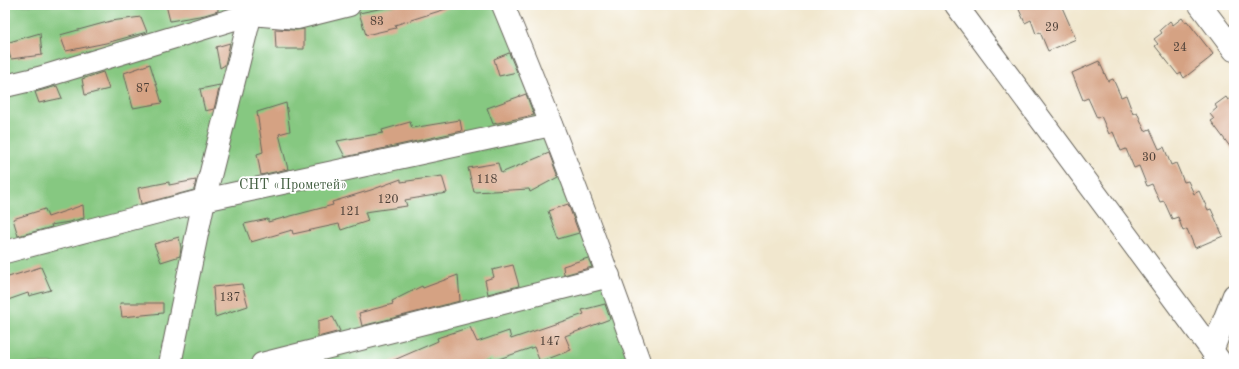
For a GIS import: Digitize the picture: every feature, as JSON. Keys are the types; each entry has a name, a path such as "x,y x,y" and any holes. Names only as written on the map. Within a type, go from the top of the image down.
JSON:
{"street":[{"path":"5,86 39,78 252,9 297,18 349,5"},
{"path":"503,5 609,276 640,364"},
{"path":"956,5 1217,357"},
{"path":"1200,5 1234,50"},
{"path":"170,364 204,200 252,9"},
{"path":"5,252 204,200 551,125"},
{"path":"262,364 609,276"},
{"path":"1217,357 1234,295"}],"green space":[{"name":"СНТ «Прометей»","path":"5,5 515,5 648,364 5,364"}],"building":[{"path":"166,5 218,5 218,11 205,15 170,21"},
{"path":"399,5 449,5 449,8 395,25 396,28 366,35 359,13"},
{"path":"1017,5 1061,5 1076,39 1048,51 1040,32 1036,34 1031,20 1025,23"},
{"path":"141,17 147,32 106,43 66,51 60,35 111,21"},
{"path":"1182,18 1185,22 1187,21 1213,54 1184,78 1181,73 1178,75 1155,46 1158,44 1154,39 1162,33 1160,30 1170,21 1173,25"},
{"path":"275,29 304,29 304,49 276,49"},
{"path":"40,33 42,55 11,59 6,43"},
{"path":"230,43 225,65 220,68 216,47"},
{"path":"509,53 517,72 499,76 494,59"},
{"path":"1099,61 1108,81 1113,79 1121,97 1126,95 1133,114 1137,112 1145,131 1150,129 1159,149 1164,147 1171,165 1176,163 1184,182 1188,181 1194,194 1199,191 1208,210 1211,209 1223,236 1195,248 1187,229 1183,231 1178,217 1172,219 1164,201 1160,202 1152,184 1147,186 1139,166 1134,168 1126,149 1121,151 1113,132 1109,134 1101,116 1097,118 1088,98 1083,100 1072,73"},
{"path":"150,64 162,103 133,108 124,73"},
{"path":"103,72 109,89 85,95 82,79"},
{"path":"220,85 214,109 205,111 200,89"},
{"path":"57,86 62,98 39,103 35,92"},
{"path":"526,94 534,115 493,124 487,108"},
{"path":"1234,96 1234,152 1211,121 1214,119 1210,114 1217,108 1215,105 1226,97 1228,100"},
{"path":"286,103 290,131 279,134 288,169 261,175 257,154 263,152 257,112"},
{"path":"460,120 462,131 345,157 337,141 383,133 382,130 410,122 412,128"},
{"path":"549,153 558,177 530,192 529,189 474,192 468,168 498,163 501,173"},
{"path":"442,176 447,193 405,200 407,206 365,212 368,221 341,230 339,224 293,234 292,230 251,242 244,224 268,219 268,222 333,205 332,202 401,179 401,182"},
{"path":"196,180 194,190 141,204 138,188 169,182 169,185"},
{"path":"568,204 579,233 558,239 548,211"},
{"path":"83,205 84,218 51,225 52,227 18,236 13,219 45,209 48,217"},
{"path":"179,237 181,248 180,256 161,262 154,244"},
{"path":"588,258 592,267 564,275 563,266"},
{"path":"513,265 519,286 488,294 485,280 494,277 492,270"},
{"path":"41,267 51,290 29,296 28,293 5,301 5,278"},
{"path":"458,275 460,301 362,326 359,313 393,304 392,301 422,286 423,288"},
{"path":"242,284 248,306 215,317 213,287"},
{"path":"120,303 163,303 163,313 122,317"},
{"path":"605,304 610,319 565,336 571,350 540,362 534,347 493,361 492,358 476,364 385,364 438,341 437,338 470,327 477,342 509,331 511,339 584,314 582,310"},
{"path":"333,317 340,331 318,337 318,321"}]}
